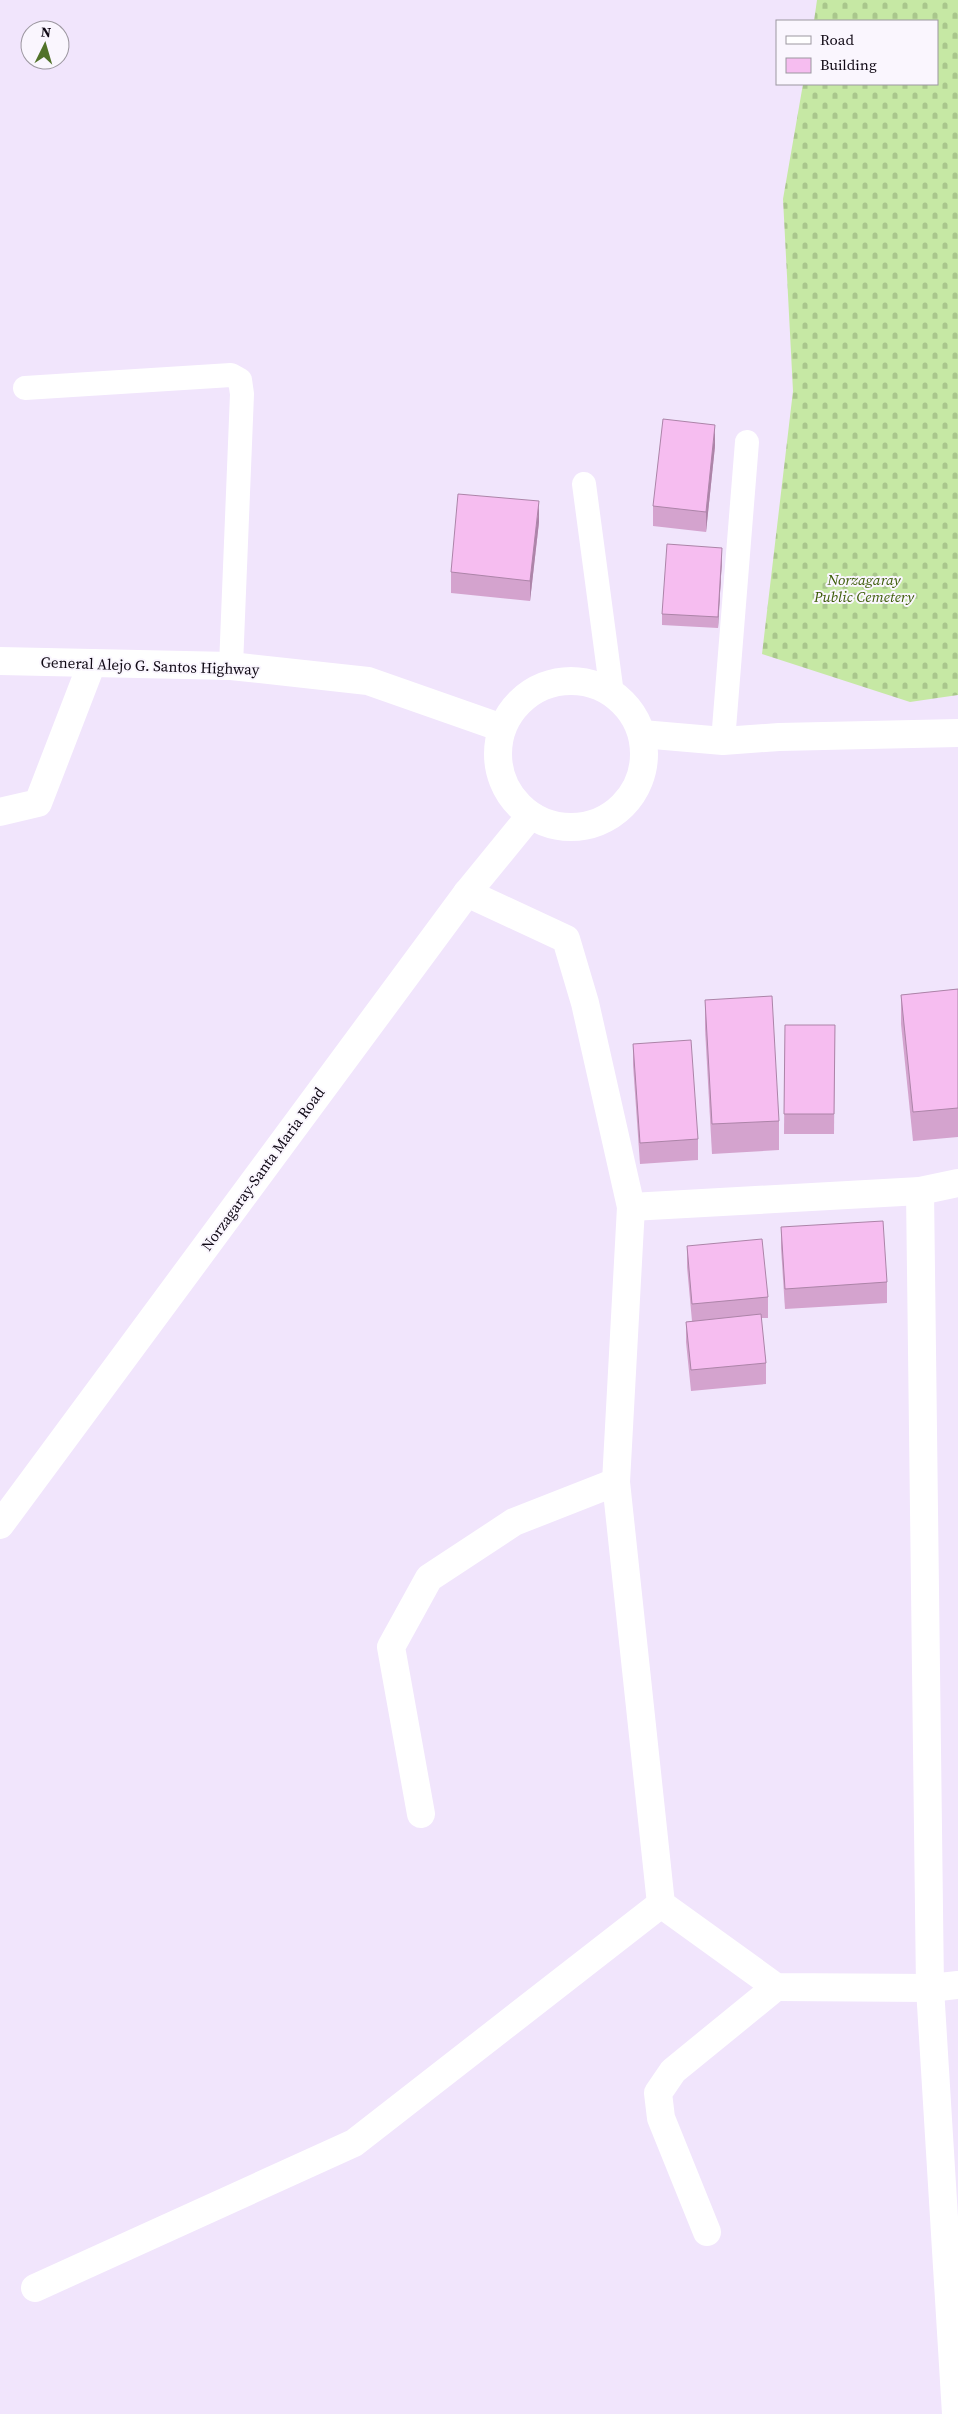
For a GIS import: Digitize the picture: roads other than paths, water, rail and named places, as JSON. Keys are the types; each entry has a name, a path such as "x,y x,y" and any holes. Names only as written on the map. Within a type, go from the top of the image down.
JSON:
{"street":[{"name":"General Alejo G. Santos Highway","path":"0,661 230,666 368,681 502,728"},
{"path":"0,812 38,803 92,663"},
{"path":"554,682 584,682 600,686 612,694 631,711 642,734 644,759 639,783 625,804 609,817 583,827 569,828 542,822 530,816 510,797 500,775 497,751 502,728 514,707 532,692 554,682"},
{"path":"642,734 723,741 958,733"},
{"name":"Norzagaray-Santa Maria Road","path":"0,1525 467,893 530,816"},
{"path":"467,893 566,939 585,1003 631,1207 616,1482 661,1904 776,1987 930,1988 958,1985"},
{"path":"631,1207 920,1191 958,1183"},
{"path":"920,1191 930,1988 956,2414"},
{"path":"421,1814 391,1647 429,1578 514,1522 616,1482"},
{"path":"36,2288 354,2143 661,1904"},
{"path":"706,2232 661,2118 658,2093 674,2071 776,1987"}],"lane":[{"path":"25,388 231,375 240,380 242,394 230,666"},
{"path":"723,741 747,442"},
{"path":"584,484 612,694"}],"park label":[{"name":"Norzagaray Public Cemetery","path":"864,588"}]}
